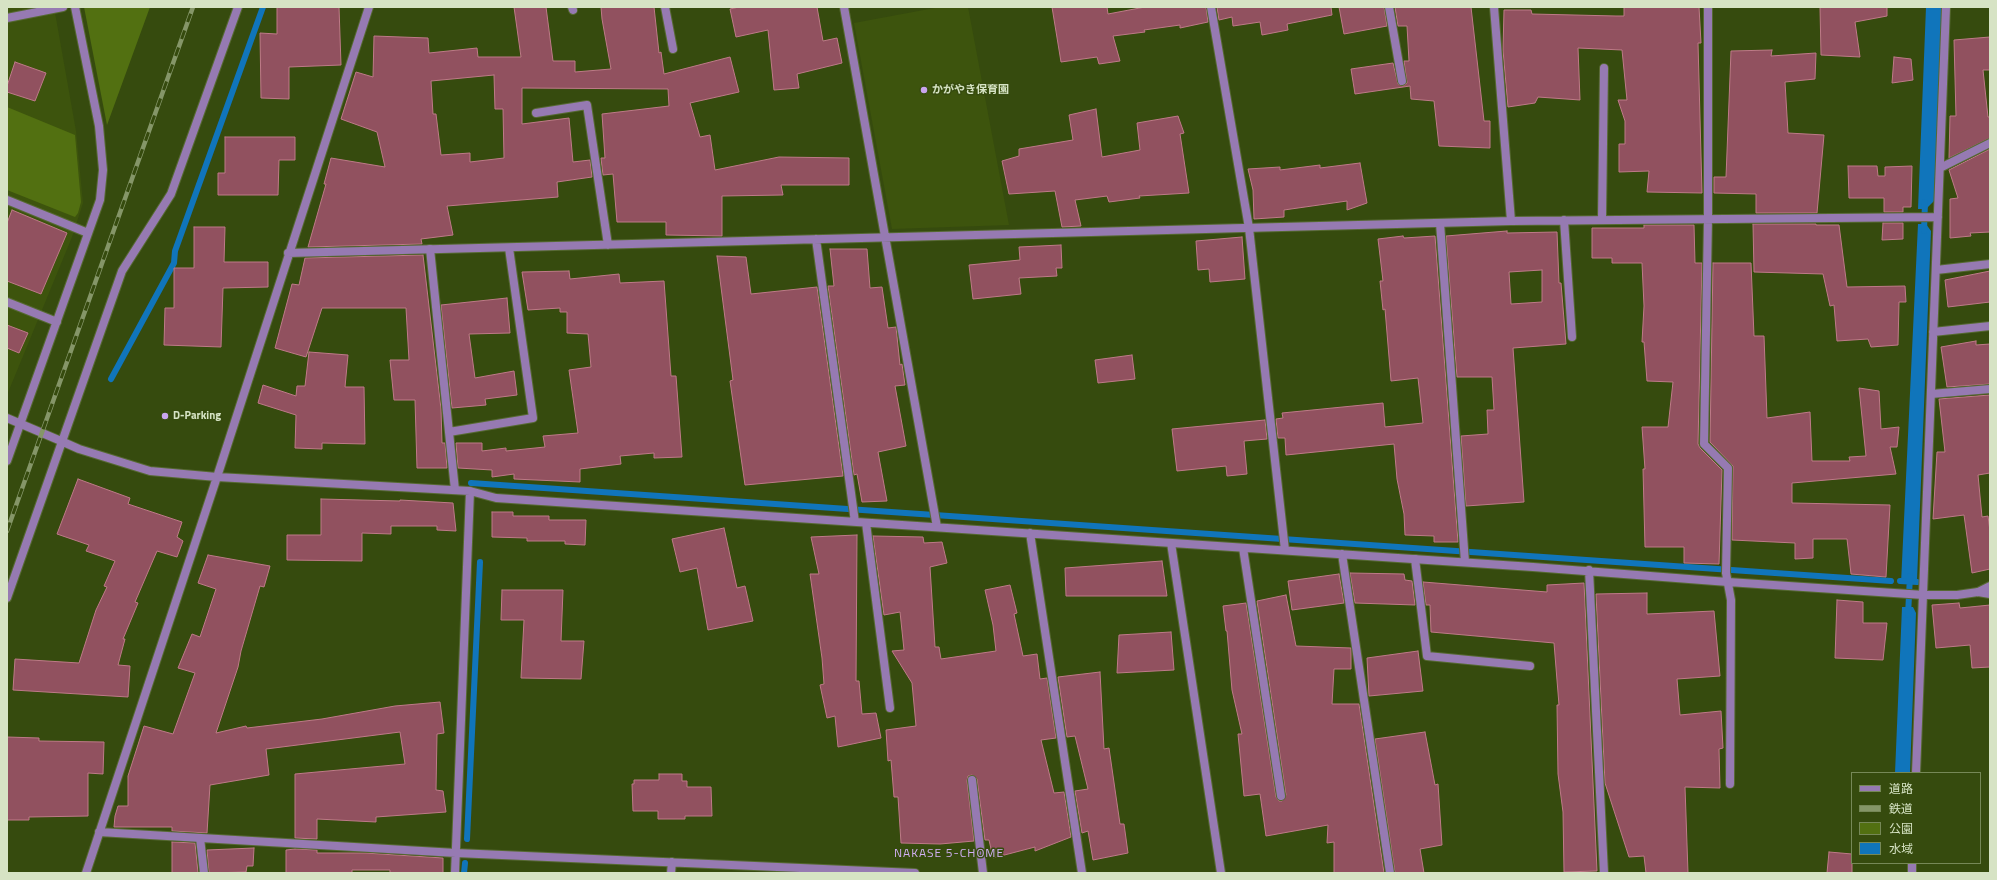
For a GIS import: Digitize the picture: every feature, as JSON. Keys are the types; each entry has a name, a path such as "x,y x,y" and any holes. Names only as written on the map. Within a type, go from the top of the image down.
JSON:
{"street":[{"path":"7,19 63,7"},
{"path":"7,461 100,200 103,170 99,126 75,7"},
{"path":"7,598 122,271 171,194 238,7"},
{"path":"86,873 217,478 288,253 369,7"},
{"path":"665,7 673,49"},
{"path":"844,7 937,528"},
{"path":"1212,7 1249,228 1284,542"},
{"path":"1389,7 1402,81"},
{"path":"1494,7 1511,221"},
{"path":"1708,7 1708,218 1704,444 1728,468 1726,569 1731,600 1730,784"},
{"path":"1916,772 1921,595 1936,270 1935,216 1940,168 1946,7"},
{"path":"1602,219 1604,68"},
{"path":"536,113 586,105 608,245"},
{"path":"1940,168 1990,143"},
{"path":"7,200 88,233"},
{"path":"288,253 1511,221 1935,216"},
{"path":"1564,220 1572,337"},
{"path":"1440,223 1465,559"},
{"path":"816,239 856,522"},
{"path":"449,432 533,418 509,248"},
{"path":"430,249 454,490"},
{"path":"1936,270 1990,264"},
{"path":"7,302 57,322"},
{"path":"1933,332 1990,326"},
{"path":"1931,394 1990,389"},
{"path":"7,418 80,449 150,471 217,478 470,491 496,498 1243,548 1284,542 1342,554 1415,559 1465,559 1728,582 1921,595 1957,595 1978,592 1990,594"},
{"path":"455,873 470,491"},
{"path":"866,523 890,708"},
{"path":"1030,534 1082,873"},
{"path":"1171,543 1221,873"},
{"path":"1243,548 1282,796"},
{"path":"1342,554 1390,873"},
{"path":"1415,559 1427,656 1530,666"},
{"path":"1590,570 1604,873"},
{"path":"1978,592 1990,586"},
{"path":"972,780 983,873"},
{"path":"99,832 456,853 672,862 780,870 915,873"},
{"path":"200,838 204,873"},
{"path":"671,873 672,862"}],"shaded area":[{"path":"7,7 54,7 76,131 83,203 72,237 7,395"},
{"path":"940,7 968,7 1009,225 892,229 854,23"}],"green space":[{"path":"84,7 150,7 107,125"},
{"path":"7,107 75,135 81,202 78,213 75,217 7,190"}],"water":[{"path":"1926,7 1942,7 1934,201 1926,209 1918,209"},
{"path":"1918,224 1926,224 1931,231 1917,581 1912,584 1901,583"},
{"path":"1902,607 1913,607 1916,613 1910,772 1895,772"}],"building":[{"path":"277,7 339,7 341,65 289,67 289,99 261,98 260,33 277,34"},
{"path":"514,7 546,7 553,61 575,61 575,72 611,69 601,7 654,7 659,53 661,52 664,74 730,57 739,92 690,103 700,137 710,135 715,170 779,157 849,158 849,185 781,185 783,195 722,196 722,236 666,235 666,222 617,222 613,174 603,175 601,158 605,158 602,114 669,106 668,89 522,88 522,124 569,118 573,162 590,160 592,177 557,182 558,197 447,206 453,235 421,239 422,244 308,247 326,184 324,184 331,158 385,167 377,132 341,119 356,72 373,77 374,36 428,38 429,53 477,48 478,57 521,57","holes":["494,75 495,109 503,109 504,158 470,162 470,153 441,155 436,114 433,114 431,81"]},
{"path":"739,7 817,7 823,41 837,38 842,63 797,74 799,88 774,90 768,30 736,37 730,9"},
{"path":"1052,7 1107,7 1108,14 1145,7 1206,7 1208,22 1180,28 1180,25 1144,30 1145,32 1113,36 1120,61 1099,64 1097,57 1061,62"},
{"path":"1217,7 1331,7 1332,15 1287,24 1288,30 1262,35 1260,22 1233,26 1232,17 1219,20"},
{"path":"1339,7 1384,7 1387,26 1344,34"},
{"path":"1395,7 1471,7 1484,121 1490,121 1490,148 1439,146 1434,101 1411,99 1410,86 1355,94 1351,69 1393,63 1398,84 1403,86 1407,83 1404,61 1409,61 1407,26 1398,26"},
{"path":"1624,7 1699,7 1701,43 1698,43 1702,193 1647,192 1649,171 1619,172 1619,144 1625,144 1625,121 1618,100 1627,100 1622,50 1578,48 1580,100 1538,97 1535,103 1508,107 1503,50 1504,10 1531,10 1532,14 1624,16"},
{"path":"1820,7 1887,7 1887,16 1855,22 1860,57 1821,55"},
{"path":"1990,37 1990,70 1983,70 1988,117 1990,117 1990,138 1949,158 1950,116 1956,116 1954,40"},
{"path":"1772,50 1771,56 1816,53 1815,79 1785,82 1788,133 1824,135 1817,213 1756,213 1756,194 1714,193 1714,177 1726,177 1731,51"},
{"path":"1894,57 1911,59 1913,80 1892,83"},
{"path":"15,62 46,73 35,101 7,92 7,86"},
{"path":"1096,109 1102,157 1140,150 1137,123 1178,116 1184,133 1180,134 1189,193 1139,196 1140,198 1109,202 1107,196 1075,200 1081,226 1062,227 1055,191 1009,194 1002,161 1019,156 1019,149 1073,140 1069,115"},
{"path":"225,137 295,137 295,160 279,160 278,195 218,195 218,173 225,173"},
{"path":"1990,149 1990,232 1970,233 1971,236 1950,238 1950,199 1958,198 1949,170"},
{"path":"1360,163 1367,203 1347,210 1347,201 1284,210 1284,217 1254,219 1253,190 1248,169 1280,167 1280,170 1320,165 1320,168"},
{"path":"1848,166 1877,166 1878,176 1885,176 1885,167 1912,166 1911,207 1903,207 1903,212 1884,212 1884,198 1849,198"},
{"path":"12,210 67,233 41,294 7,281 7,223"},
{"path":"1883,223 1903,223 1903,239 1882,240"},
{"path":"1753,224 1839,225 1847,287 1905,286 1906,302 1899,302 1898,345 1871,347 1868,339 1837,341 1834,305 1830,306 1823,274 1754,272"},
{"path":"1644,225 1694,225 1695,263 1702,263 1698,444 1700,448 1722,470 1719,564 1684,563 1684,547 1645,547 1643,469 1645,469 1642,427 1668,427 1673,382 1647,381 1644,342 1642,342 1644,306 1642,263 1612,263 1612,258 1592,258 1592,228 1644,228"},
{"path":"194,227 225,227 224,262 268,262 268,287 223,288 221,347 164,345 165,308 174,308 174,268 194,268"},
{"path":"1507,231 1507,233 1557,232 1559,283 1561,283 1566,344 1513,348 1524,502 1466,506 1461,436 1488,434 1487,410 1494,410 1492,377 1457,377 1446,236","holes":["1542,270 1542,302 1511,304 1509,272"]},
{"path":"1403,236 1404,238 1435,236 1458,542 1434,542 1434,536 1405,535 1404,514 1397,479 1394,444 1286,455 1285,438 1278,438 1276,419 1283,418 1282,413 1383,403 1385,427 1423,423 1418,378 1391,381 1385,309 1383,310 1380,281 1383,281 1378,239"},
{"path":"1242,237 1245,279 1210,282 1209,269 1198,270 1196,241"},
{"path":"1061,245 1062,268 1056,268 1057,276 1019,278 1021,294 973,299 969,265 1020,260 1019,247"},
{"path":"830,249 867,249 870,288 882,287 888,328 896,327 900,365 902,364 905,385 895,386 906,446 878,452 887,501 862,502 857,474 854,475 828,286 834,286"},
{"path":"423,255 441,409 442,443 445,443 447,468 417,468 415,400 394,400 390,360 409,360 406,308 322,308 306,357 275,348 292,284 299,285 305,258"},
{"path":"717,256 746,257 751,294 817,287 843,476 745,485 730,381 733,380"},
{"path":"1713,263 1751,263 1754,336 1764,336 1767,418 1810,412 1812,461 1850,461 1849,457 1866,456 1859,388 1879,391 1881,429 1899,427 1897,447 1890,447 1896,474 1792,483 1792,503 1890,505 1886,577 1851,574 1847,539 1813,539 1813,558 1795,559 1795,543 1732,540 1733,466 1710,442"},
{"path":"569,271 570,279 619,274 620,283 664,281 671,376 676,376 682,457 654,458 654,453 620,456 621,464 580,469 580,482 514,479 514,474 492,477 492,470 458,468 456,443 482,443 482,451 506,448 506,451 545,447 543,436 578,433 569,370 591,367 588,334 567,333 567,312 560,312 560,308 528,310 522,272"},
{"path":"1990,271 1990,302 1948,307 1945,280"},
{"path":"507,298 510,333 469,334 475,378 514,371 517,395 485,399 486,405 452,408 441,305"},
{"path":"7,325 28,333 19,353 7,348"},
{"path":"1976,341 1976,345 1990,344 1990,384 1947,387 1941,347"},
{"path":"309,352 348,355 345,387 364,387 365,444 322,443 322,449 295,448 296,415 258,403 263,385 296,396 297,386 305,386"},
{"path":"1132,355 1135,379 1098,383 1095,360"},
{"path":"1990,395 1990,473 1978,475 1982,517 1988,516 1990,531 1990,569 1972,573 1964,515 1933,519 1937,452 1945,452 1939,399"},
{"path":"1265,420 1267,439 1244,441 1247,474 1227,476 1226,466 1177,471 1172,429"},
{"path":"78,479 130,498 128,504 182,522 177,537 183,541 177,557 157,551 135,602 138,603 123,639 125,639 118,665 130,666 128,697 13,690 15,659 79,663 96,610 107,587 104,586 115,561 86,551 89,545 57,534"},
{"path":"321,499 400,500 453,503 456,531 437,530 437,526 391,526 391,534 362,533 362,561 287,560 287,535 321,535"},
{"path":"492,512 513,512 513,516 549,516 549,520 586,520 585,545 565,544 565,541 527,541 527,538 492,537"},
{"path":"724,528 737,588 745,586 753,621 708,630 697,568 680,572 672,539"},
{"path":"857,535 856,681 859,681 862,714 876,713 881,738 838,747 835,716 827,718 820,685 824,684 822,658 810,574 819,574 811,537"},
{"path":"873,536 923,537 924,543 942,542 947,563 930,567 935,647 939,647 941,659 996,651 993,625 985,590 1010,585 1017,613 1014,614 1023,656 1037,654 1040,679 1047,678 1056,738 1041,740 1054,793 1064,792 1071,837 1035,851 1035,847 993,858 989,840 985,840 977,779 972,775 968,776 967,781 974,841 940,844 901,843 898,797 894,797 891,760 888,761 886,730 916,726 912,683 892,651 904,650 900,612 884,615"},
{"path":"208,555 270,566 264,587 260,586 241,651 238,667 216,733 246,726 247,728 322,719 395,706 440,702 444,733 437,734 436,790 443,791 446,812 376,817 376,822 317,819 317,839 295,838 295,774 405,764 400,732 266,749 269,775 210,785 207,833 172,831 172,827 114,827 118,806 128,806 128,776 144,726 173,734 195,673 178,668 192,634 200,637 216,589 198,583"},
{"path":"1162,561 1167,596 1066,596 1065,568"},
{"path":"1350,573 1404,574 1405,580 1412,581 1415,605 1355,603"},
{"path":"1339,574 1344,603 1292,610 1288,581"},
{"path":"1423,582 1547,592 1547,585 1584,583 1597,871 1564,872 1563,812 1558,774 1557,705 1559,705 1554,643 1431,632 1430,605 1426,605"},
{"path":"502,590 563,590 561,641 584,641 581,679 521,678 524,620 501,620"},
{"path":"1647,593 1647,614 1714,611 1720,676 1677,679 1680,715 1721,711 1723,748 1719,749 1720,788 1685,787 1688,873 1646,873 1644,856 1629,857 1605,783 1596,594"},
{"path":"1286,595 1296,646 1351,648 1351,669 1334,669 1332,704 1359,704 1384,873 1334,873 1334,842 1327,843 1328,825 1266,836 1260,794 1244,796 1238,734 1242,734 1232,690 1227,631 1223,606 1246,603 1276,797 1279,801 1282,801 1286,795 1257,601"},
{"path":"1837,600 1863,602 1863,623 1887,623 1883,660 1835,658"},
{"path":"1959,603 1960,608 1990,605 1990,667 1972,668 1970,645 1936,648 1932,605"},
{"path":"1171,632 1174,670 1117,673 1119,635"},
{"path":"1418,651 1423,691 1369,696 1367,658"},
{"path":"1100,672 1104,749 1109,748 1120,824 1124,824 1128,853 1093,860 1088,831 1082,833 1075,791 1088,789 1075,736 1067,737 1058,677"},
{"path":"1425,732 1435,785 1438,784 1442,845 1420,849 1424,873 1395,873 1375,739"},
{"path":"7,737 39,738 39,741 104,742 103,774 88,773 88,816 29,817 29,820 7,820"},
{"path":"659,774 682,774 682,781 687,781 687,787 711,787 712,816 685,816 685,819 658,819 658,811 633,811 632,784 634,784 634,780 659,780"},
{"path":"172,842 195,843 198,873 172,873"},
{"path":"254,848 253,866 247,866 246,872 209,873 207,850"},
{"path":"286,850 317,850 317,853 365,853 443,858 443,873 390,873 390,870 352,870 352,873 286,873"},
{"path":"1829,852 1851,854 1852,873 1827,873"}],"waterway":[{"path":"111,379 174,263 175,251 263,7"},
{"path":"1924,231 1925,202"},
{"path":"471,483 1891,581"},
{"path":"467,839 480,562"},
{"path":"1908,615 1910,576"},
{"path":"1900,581 1917,582"},
{"path":"464,873 465,863"}],"railway":[{"path":"7,531 193,7"}],"place":[{"name":"かがやき保育園","path":"924,90"},
{"name":"D-Parking","path":"165,416"}],"district":[{"name":"NAKASE 5-CHOME","path":"949,854"}]}
